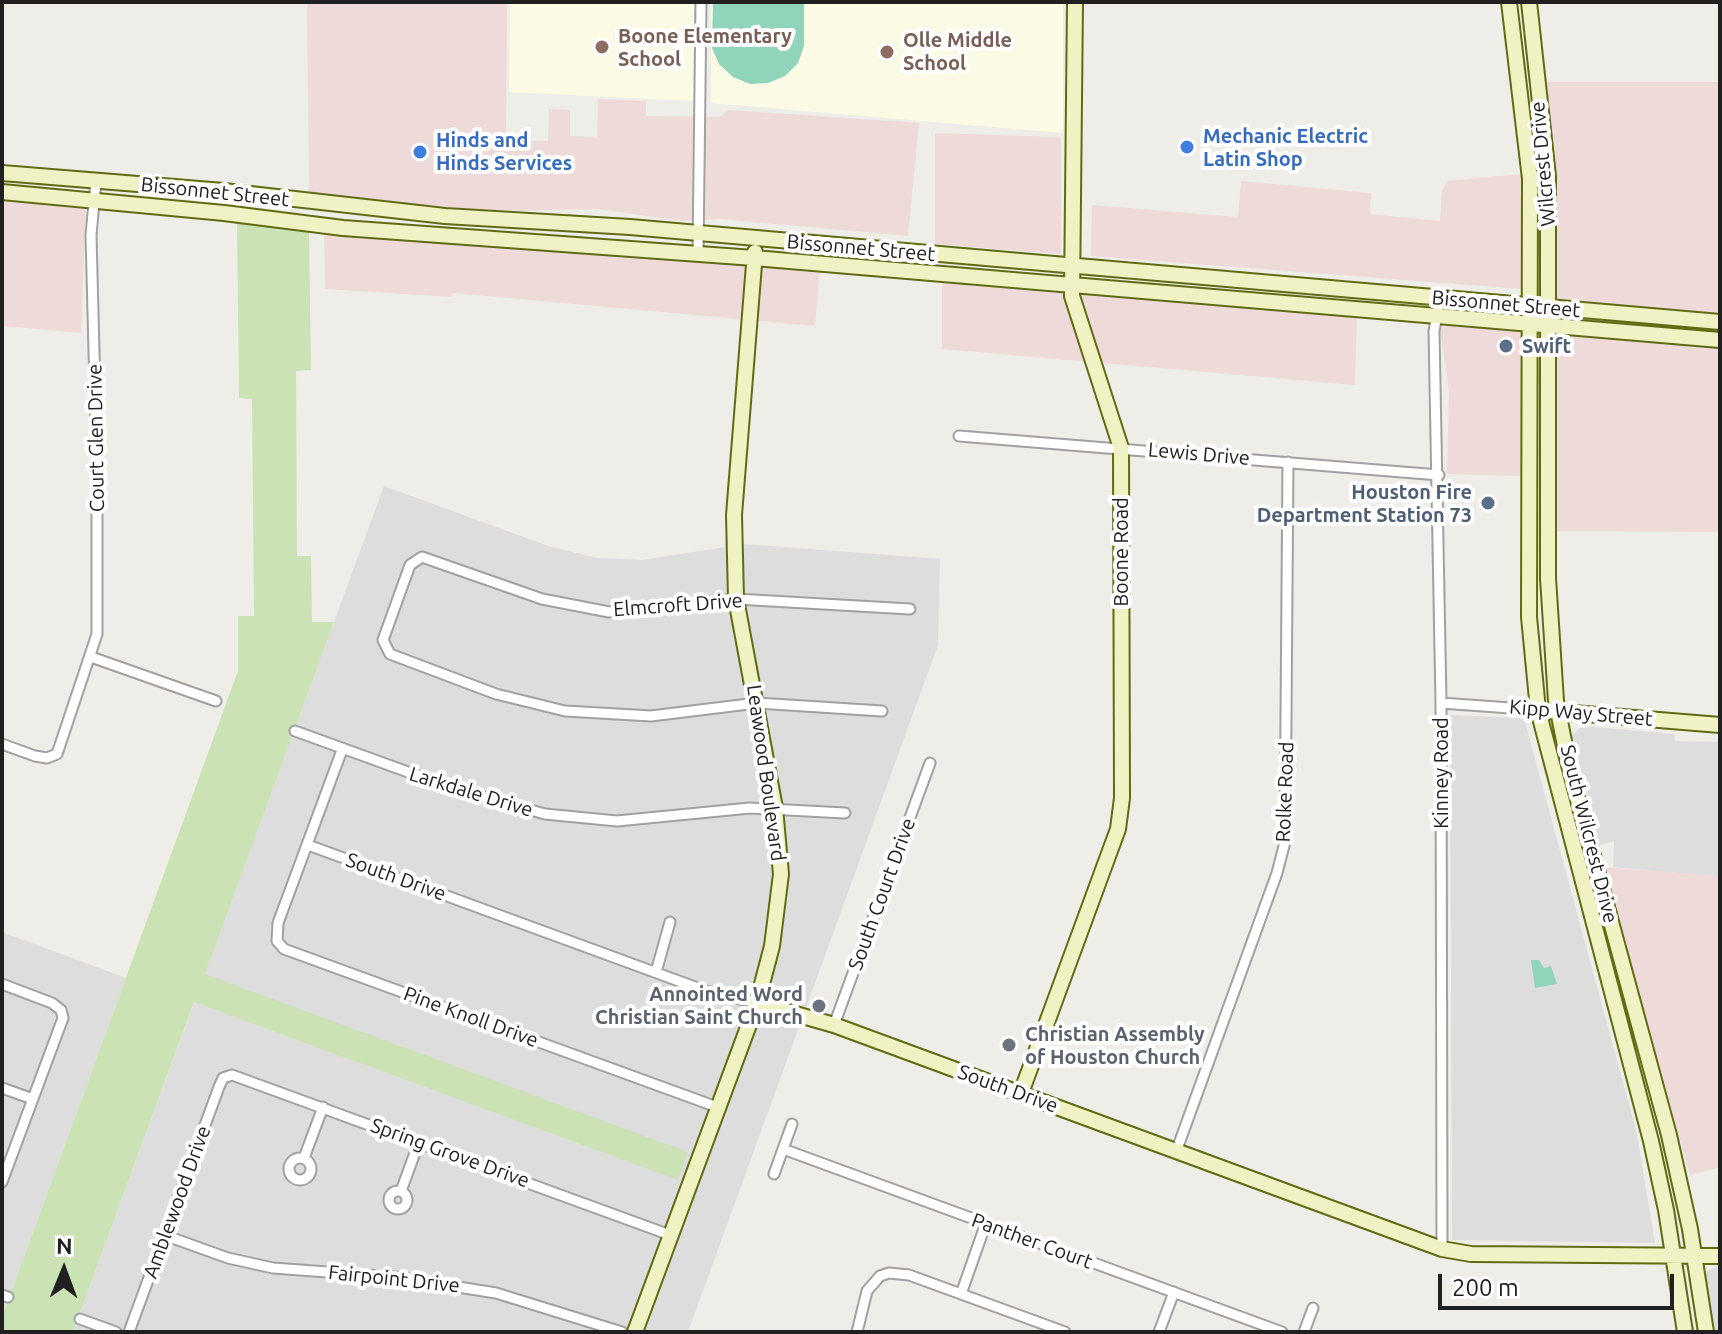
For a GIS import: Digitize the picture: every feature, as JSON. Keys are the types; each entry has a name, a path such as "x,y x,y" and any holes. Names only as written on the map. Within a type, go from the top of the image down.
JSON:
{"main road":[{"name":"Boone Road","path":"1021,1093 1118,829 1122,798 1121,448 1092,368 1072,288 1075,2"},
{"name":"Wilcrest Drive","path":"1509,2 1530,179 1529,325"},
{"name":"Wilcrest Drive","path":"1529,2 1548,176 1546,326"},
{"path":"1517,83 1537,91"},
{"name":"Bissonnet Street","path":"2,173 445,216 553,222 1720,322"},
{"path":"1530,179 1548,176"},
{"name":"Bissonnet Street","path":"2,192 343,228 754,258 1072,288 1720,340"},
{"path":"552,243 553,222"},
{"name":"Leawood Boulevard","path":"635,1332 757,1003 772,946 781,874 775,808 736,599 735,498 756,239"},
{"path":"1350,311 1352,290"},
{"path":"1529,325 1528,502 1538,710"},
{"name":"South Wilcrest Drive","path":"1546,326 1549,628 1558,712 1669,1135 1695,1257 1706,1332"},
{"path":"1528,502 1548,498"},
{"name":"South Wilcrest Drive","path":"1538,710 1651,1141 1674,1256 1685,1332"},
{"name":"Kipp Way Street","path":"1538,710 1720,725"},
{"path":"1595,932 1612,927"},
{"name":"South Drive","path":"757,1003 834,1025 1442,1249 1471,1254 1720,1256"},
{"path":"1623,1037 1641,1031"},
{"path":"1651,1141 1669,1135"}],"street":[{"path":"698,254 701,2"},
{"name":"Court Glen Drive","path":"2,744 35,756 47,758 57,754 97,634 93,200 96,181"},
{"name":"Kinney Road","path":"1440,298 1436,318 1441,703 1442,1249"},
{"name":"Lewis Drive","path":"959,436 1439,475"},
{"name":"Rolke Road","path":"1176,1152 1277,873 1285,842 1288,462"},
{"name":"Elmcroft Drive","path":"757,703 651,716 598,715 532,705 390,654 383,640 410,565 422,557 542,599 609,612 736,599 910,609"},
{"path":"91,657 216,701"},
{"path":"757,703 882,711"},
{"name":"Kipp Way Street","path":"1441,703 1538,710"},
{"name":"Larkdale Drive","path":"295,731 505,806 545,814 617,821 775,808 845,813"},
{"path":"308,845 342,750"},
{"name":"South Court Drive","path":"834,1025 930,763"},
{"name":"Pine Knoll Drive","path":"308,845 276,932 277,941 284,949 717,1107"},
{"name":"South Drive","path":"308,845 706,991 757,1003"},
{"path":"656,972 670,922"},
{"path":"2,984 52,1003 61,1010 63,1018 2,1182"},
{"name":"Spring Grove Drive","path":"228,1077 242,1076 670,1235"},
{"name":"Amblewood Drive","path":"129,1332 219,1087 228,1077"},
{"path":"2,1088 33,1099"},
{"path":"304,1158 323,1107"},
{"path":"774,1174 792,1124"},
{"path":"401,1191 419,1142"},
{"name":"Panther Court","path":"783,1149 1282,1332"},
{"path":"961,1294 986,1223"},
{"name":"Fairpoint Drive","path":"164,1235 228,1258 261,1266 406,1278 485,1290 553,1308 622,1332"},
{"path":"857,1332 867,1291 880,1276 889,1273 909,1275 1065,1332"},
{"path":"1159,1332 1174,1292"},
{"path":"1304,1332 1313,1308"},
{"path":"80,1319 116,1332"}],"shaded area":[{"path":"307,2 507,2 506,140 548,141 549,109 570,110 570,136 597,137 598,99 646,101 646,116 720,117 729,110 919,123 908,236 720,219 682,221 598,209 487,211 309,193"},
{"name":"Boone Elementary School","path":"510,2 694,2 694,101 509,92"},
{"name":"Olle Middle School","path":"711,2 1063,2 1063,133 711,103"},
{"path":"1547,82 1720,82 1720,315 1554,300 1555,192"},
{"path":"935,133 1061,137 1061,254 935,244"},
{"path":"1521,174 1521,289 1091,256 1092,205 1238,217 1241,181 1371,193 1370,214 1440,221 1442,191 1447,181"},
{"path":"2,198 86,205 81,333 2,326"},
{"path":"324,231 820,269 815,326 454,293 452,297 325,289"},
{"path":"942,282 1357,314 1355,385 942,349"},
{"path":"1439,323 1524,329 1521,476 1447,474 1449,391"},
{"path":"1554,334 1720,346 1720,532 1556,531"},
{"path":"384,486 551,547 598,558 642,560 744,544 940,559 938,645 688,1332 73,1332"},
{"path":"1450,715 1524,718 1637,1134 1655,1243 1452,1240"},
{"path":"1582,726 1674,734 1675,741 1720,742 1720,877 1613,867 1614,841 1599,845 1572,735"},
{"path":"1604,867 1720,876 1720,1167 1690,1175"},
{"path":"2,932 126,978 2,1317"},
{"path":"1720,1266 1720,1332 1714,1332 1705,1272"}],"green space":[{"path":"713,2 804,2 804,46 798,63 785,76 768,83 750,84 733,77 719,64 712,48"},
{"path":"237,223 309,230 311,370 296,371 297,556 311,556 312,622 334,622 205,974 688,1152 678,1180 194,1002 73,1332 2,1332 2,1317 238,671 238,616 254,616 252,399 239,398"},
{"path":"1531,960 1539,960 1544,968 1551,966 1557,984 1535,988"}],"place":[{"name":"Boone Elementary School","path":"602,47"},
{"name":"Olle Middle School","path":"887,52"},
{"name":"Mechanic Electric Latin Shop","path":"1187,147"},
{"name":"Hinds and Hinds Services","path":"420,152"},
{"name":"Swift","path":"1506,346"},
{"name":"Houston Fire Department Station 73","path":"1488,503"},
{"name":"Annointed Word Christian Saint Church","path":"819,1006"},
{"name":"Christian Assembly of Houston Church","path":"1009,1045"}]}
